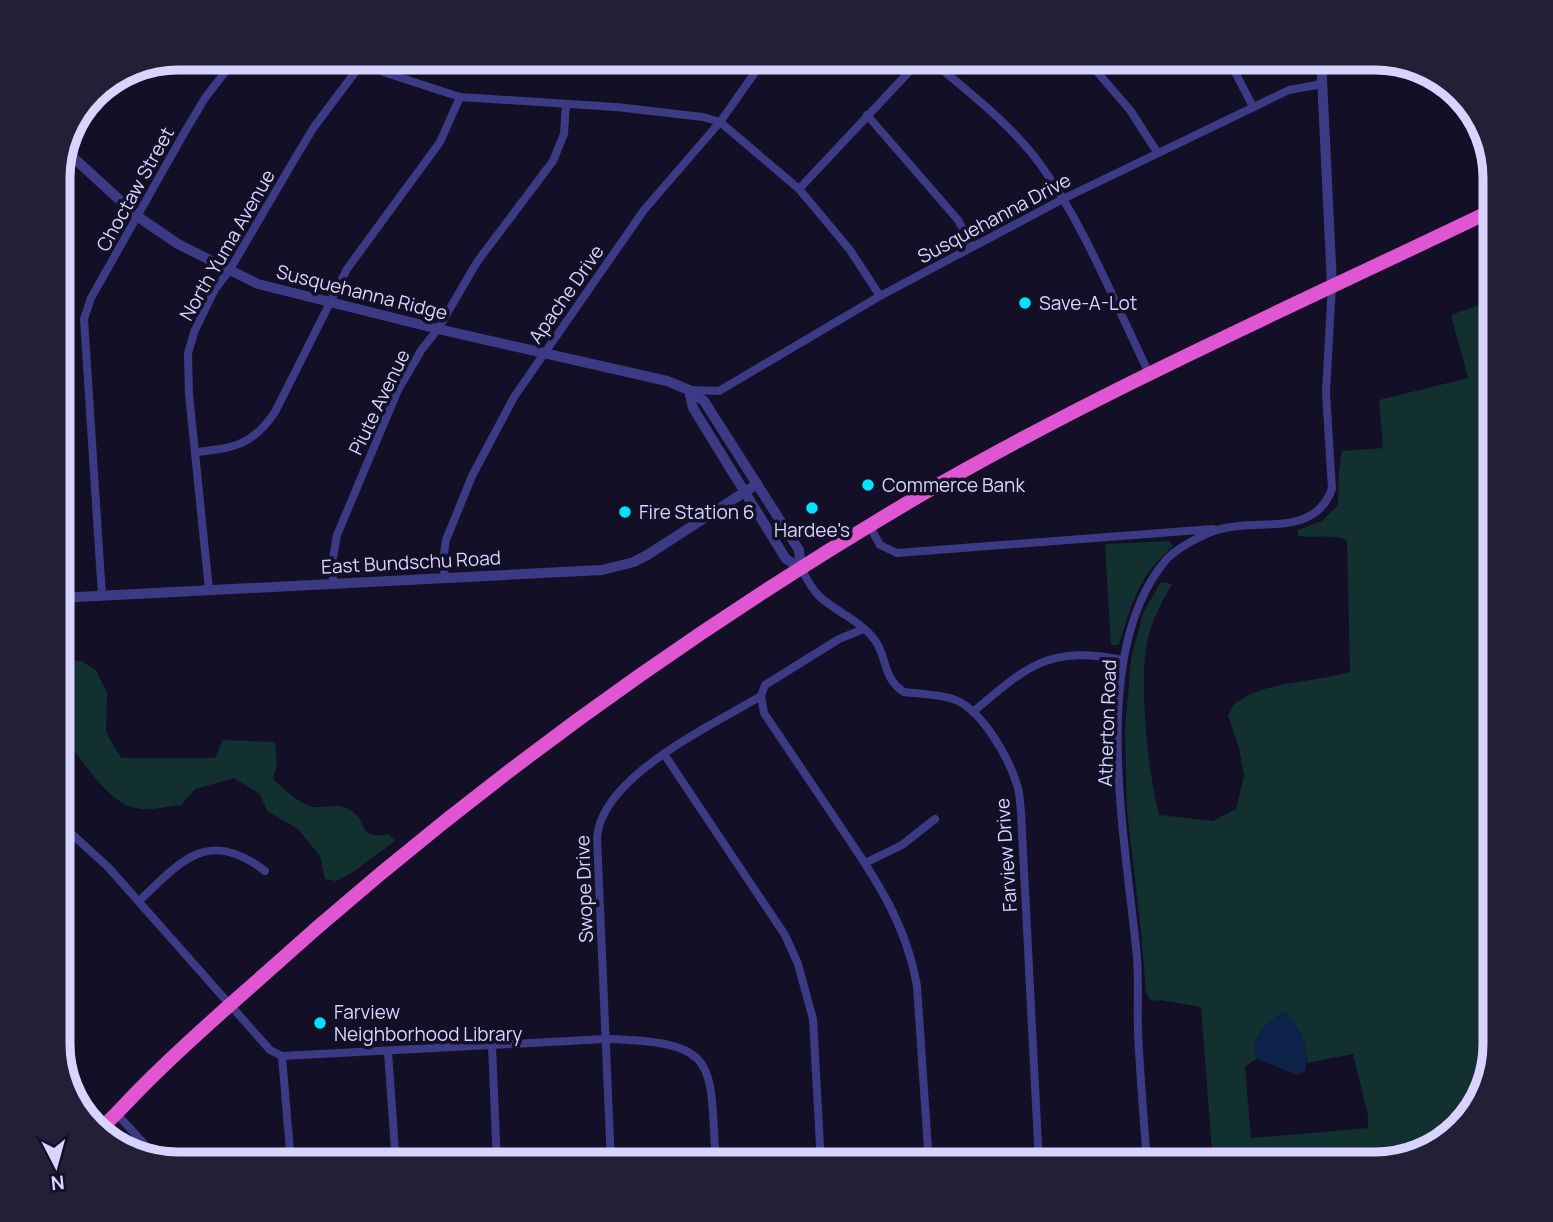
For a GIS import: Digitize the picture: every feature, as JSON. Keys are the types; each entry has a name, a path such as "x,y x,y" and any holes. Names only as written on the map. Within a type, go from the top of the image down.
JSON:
{"highway":[{"path":"106,1124 230,1006 376,878 539,750 668,657 801,568 1021,439 1149,373 1483,215"}],"street":[{"name":"Choctaw Street","path":"102,596 84,319 91,298 137,216 205,98 227,70"},
{"name":"North Yuma Avenue","path":"209,590 189,394 188,353 204,309 314,127 357,70"},
{"path":"382,70 460,97 616,107 703,117 720,122 799,189 850,250 880,296"},
{"name":"Apache Drive","path":"444,578 446,540 472,476 514,397 643,210 720,122 757,70"},
{"path":"799,189 910,70"},
{"path":"942,70 1015,135 1040,164 1063,199 1149,373"},
{"path":"1095,70 1130,110 1157,152"},
{"path":"1234,70 1252,107"},
{"path":"1321,70 1332,285"},
{"name":"Susquehanna Drive","path":"689,390 719,391 880,296 1063,199 1289,90 1322,84"},
{"path":"196,452 244,443 263,430 275,412 347,270 440,142 460,97"},
{"name":"Piute Avenue","path":"333,584 332,558 337,535 398,390 477,262 553,162 564,134 566,104"},
{"path":"867,115 958,220 972,247"},
{"name":"Susquehanna Ridge","path":"73,157 137,216 178,244 258,284 438,329 667,381 689,390 704,401 800,550 801,568"},
{"name":"Atherton Road","path":"1146,1152 1138,1030 1137,960 1121,819 1118,755 1122,660 1139,607 1166,560 1175,551 1220,529 1299,522 1316,514 1328,499 1332,489 1326,392 1332,285"},
{"path":"689,390 693,408 786,559 801,568"},
{"name":"East Bundschu Road","path":"70,597 602,570 649,554 757,484"},
{"path":"764,522 776,515"},
{"path":"870,527 880,545 897,553 1220,529"},
{"name":"Farview Drive","path":"801,568 821,598 864,629 877,645 887,676 897,688 904,692 953,699 973,712 1006,758 1017,786 1021,812 1038,1152"},
{"name":"Swope Drive","path":"611,1152 598,827 604,811 622,788 643,768 761,696 765,685 839,639 864,629"},
{"path":"973,712 1011,681 1049,658 1077,654 1122,660"},
{"path":"761,696 764,713 883,889 914,966 928,1152"},
{"path":"664,754 785,935 798,964 810,999 813,1019 820,1152"},
{"path":"865,863 902,845 935,819"},
{"path":"70,835 108,867 270,1050 282,1056 606,1039 647,1040 680,1047 697,1056 710,1081 715,1152"},
{"path":"139,901 180,863 213,850 229,852 252,861 265,871"},
{"path":"492,1046 496,1152"},
{"path":"388,1052 395,1152"},
{"path":"282,1056 290,1152"},
{"path":"117,1114 147,1147"}],"green space":[{"path":"1483,303 1483,1044 1477,1079 1461,1110 1441,1130 1423,1141 1403,1148 1375,1152 1212,1152 1201,1007 1151,1001 1146,992 1127,810 1125,730 1131,659 1143,613 1161,582 1172,584 1152,624 1145,656 1146,726 1151,775 1159,815 1213,821 1236,809 1244,776 1239,747 1228,716 1234,705 1249,695 1277,686 1350,672 1347,540 1298,536 1298,530 1322,521 1338,505 1342,451 1383,448 1379,400 1468,378 1451,315","holes":["1307,1054 1307,1063 1353,1054 1368,1116 1368,1128 1251,1138 1245,1067 1256,1059"]},
{"path":"1169,541 1173,546 1152,568 1138,591 1119,645 1111,645 1105,544"},
{"path":"70,660 81,661 96,670 107,693 106,732 121,758 215,758 223,740 275,742 277,764 273,779 287,791 309,806 347,808 357,816 367,833 389,834 395,841 353,872 336,881 325,879 320,856 298,829 267,811 260,794 234,778 195,789 181,805 147,809 128,806 116,799 70,746"}],"water":[{"path":"1286,1012 1297,1025 1305,1045 1306,1070 1298,1075 1256,1059 1255,1042 1262,1031 1276,1016"}],"place":[{"name":"Save-A-Lot","path":"1025,303"},
{"name":"Commerce Bank","path":"868,485"},
{"name":"Hardee's","path":"812,508"},
{"name":"Fire Station 6","path":"625,512"},
{"name":"Farview Neighborhood Library","path":"320,1023"}]}
